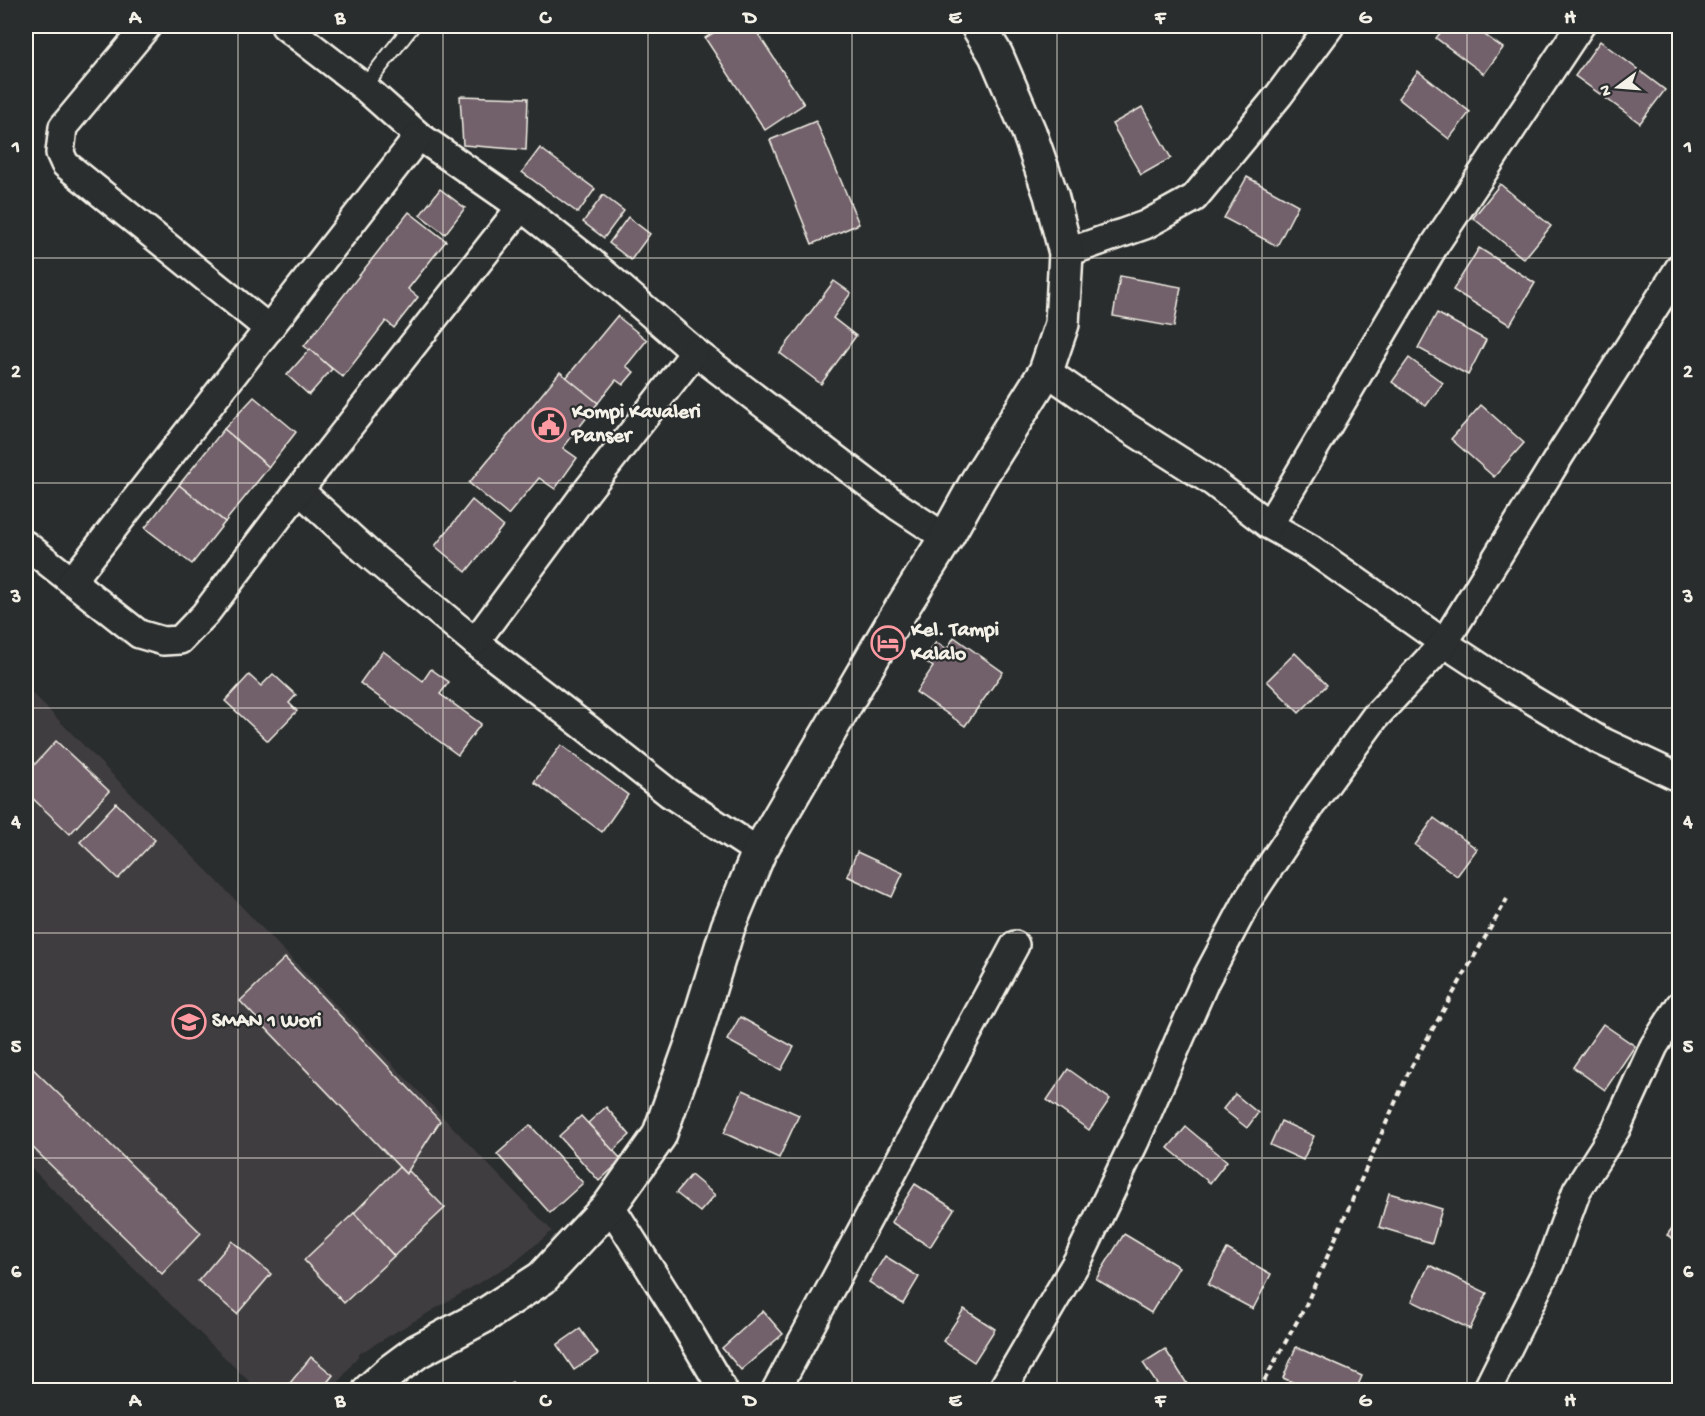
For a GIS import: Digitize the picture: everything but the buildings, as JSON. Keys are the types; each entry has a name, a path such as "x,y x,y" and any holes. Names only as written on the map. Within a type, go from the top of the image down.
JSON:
{"highway":[{"path":"370,1390 418,1351 482,1317 542,1278 610,1205 659,1136 693,1041 728,927 759,852 892,624 1046,371 1062,324 1066,253 1051,195 1029,132 996,55 978,26"}],"street":[{"path":"147,26 63,127 60,153 65,164 269,329"},
{"path":"285,26 364,87 419,136 521,207 591,262 695,352 899,507 946,538"},
{"path":"1066,253 1145,225 1194,198 1279,95 1330,26"},
{"path":"1269,525 1434,246 1580,26"},
{"path":"72,581 419,136"},
{"path":"26,545 139,634 163,641 180,640 205,614 521,207"},
{"path":"1002,1390 1079,1258 1135,1141 1206,981 1249,898 1311,805 1375,717 1444,643 1680,267"},
{"path":"475,642 586,492 695,352"},
{"path":"1046,371 1122,424 1213,482 1269,525 1311,549 1444,643 1553,714 1599,740 1680,778"},
{"path":"299,490 370,555 475,642 669,794 759,852"},
{"path":"776,1390 1016,945"},
{"path":"1487,1390 1550,1263 1577,1190 1616,1129 1654,1046 1680,1005"},
{"path":"610,1205 723,1390"}],"lane":[{"path":"364,87 411,26"}],"path":[{"path":"1259,1390 1305,1307 1410,1069 1507,899"}],"shaded area":[{"name":"SMAN 1 Wori","path":"26,687 217,881 552,1231 516,1261 360,1353 333,1390 258,1390 26,1163"}],"place":[{"name":"Kompi Kavaleri Panser","path":"549,425"},
{"name":"Kel. Tampi Kalalo","path":"888,643"},
{"name":"SMAN 1 Wori","path":"189,1022"}]}
